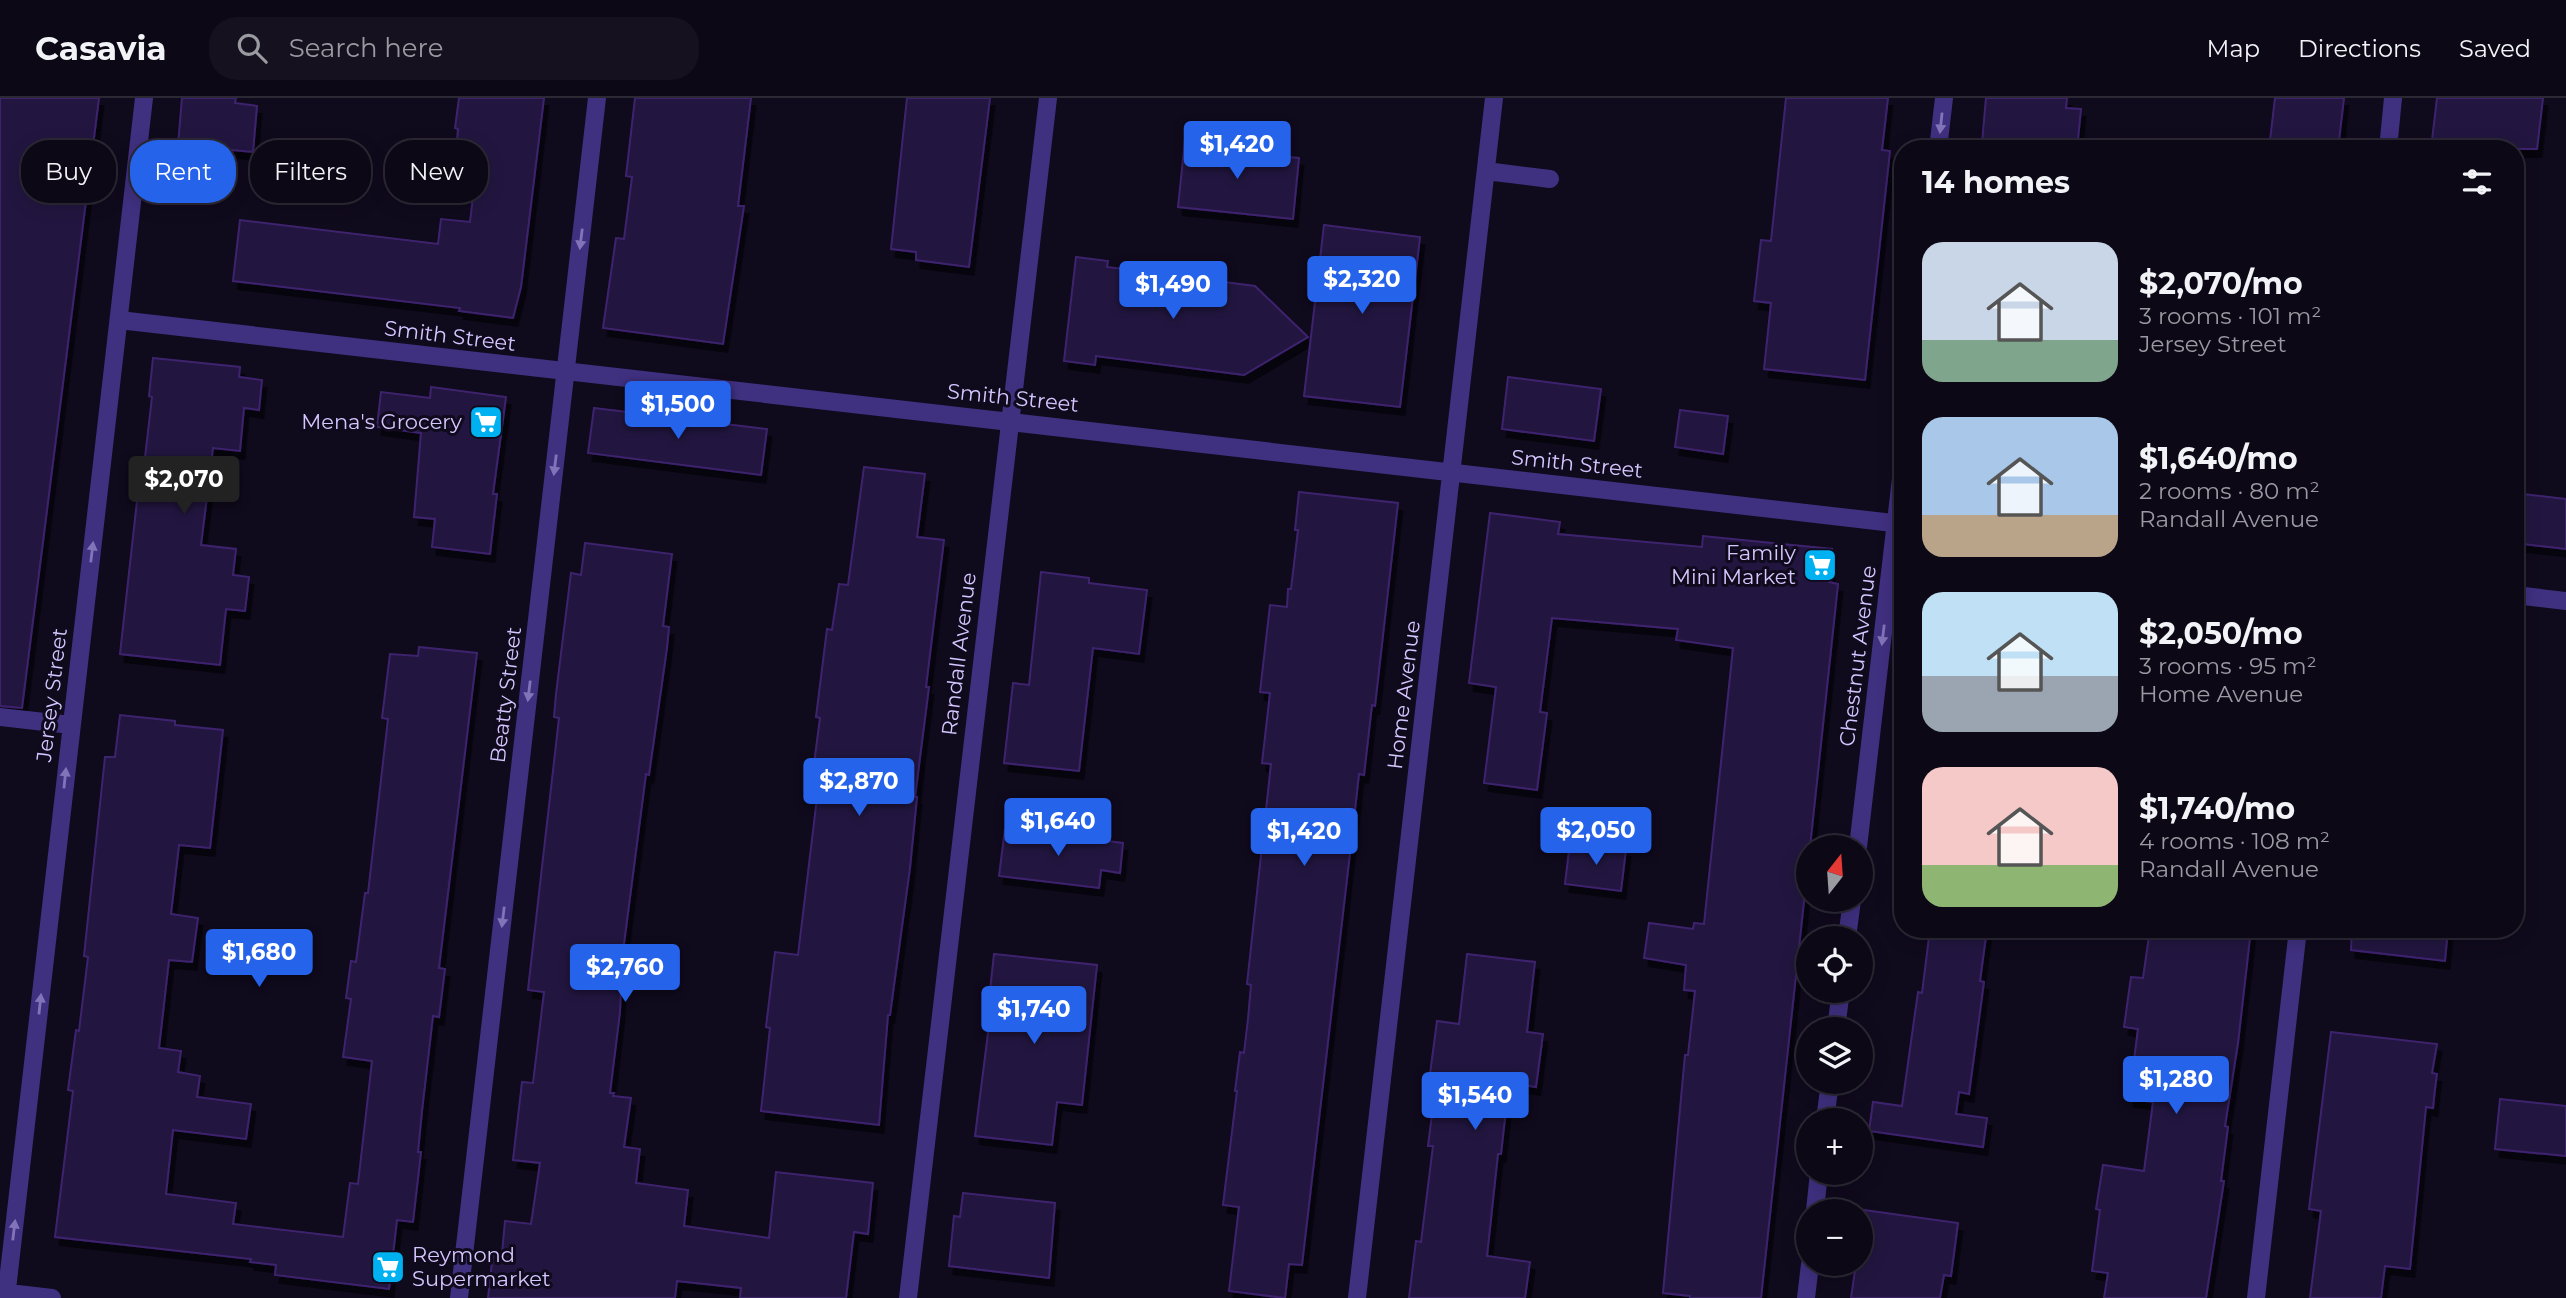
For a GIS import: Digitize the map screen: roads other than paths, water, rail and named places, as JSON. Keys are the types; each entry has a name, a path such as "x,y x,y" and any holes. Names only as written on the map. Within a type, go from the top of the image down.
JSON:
{"street":[{"name":"Jersey Street","path":"4,1295 144,98"},
{"name":"Beatty Street","path":"459,1298 597,98"},
{"name":"Randall Avenue","path":"908,1298 1048,98"},
{"name":"Home Avenue","path":"1357,1298 1494,98"},
{"path":"1939,140 1944,98"},
{"path":"2389,140 2393,98"},
{"path":"1486,171 1550,179"},
{"name":"Smith Street","path":"119,320 1894,522"},
{"name":"Chestnut Avenue","path":"1860,835 1894,563"},
{"path":"2524,595 2566,601"},
{"path":"0,717 71,725"},
{"path":"2256,1298 2297,938"},
{"path":"1806,1298 1809,1276"},
{"path":"4,1295 52,1298"}],"place":[{"name":"Mena's Grocery","path":"486,422"},
{"name":"Family Mini Market","path":"1820,565"},
{"name":"Reymond Supermarket","path":"388,1267"}]}
